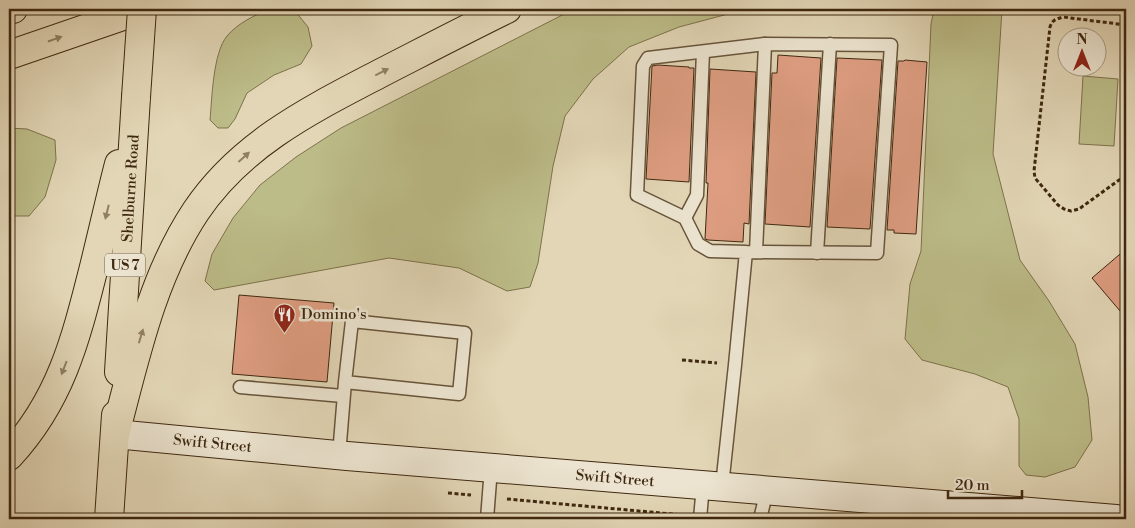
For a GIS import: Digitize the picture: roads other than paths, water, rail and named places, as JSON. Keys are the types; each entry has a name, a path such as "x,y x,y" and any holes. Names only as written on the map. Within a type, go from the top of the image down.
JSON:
{"highway":[{"path":"9,10 13,9"},
{"path":"9,55 143,9"},
{"name":"Shelburne Road","path":"109,519 143,9"},
{"path":"115,434 139,340 170,258 196,212 210,192 228,172 264,140 302,115 507,9"},
{"path":"9,456 22,442 49,402 70,353 136,97"}],"street":[{"name":"Swift Street","path":"115,434 339,455 767,490 923,511 1116,519"}],"lane":[{"path":"700,519 713,486 736,365 751,252 765,44"},
{"path":"765,44 830,44 891,45 877,253 710,251 698,244 685,218 637,195 643,66 648,58 765,44"},
{"path":"817,253 830,44"},
{"path":"685,218 697,195 703,52"},
{"path":"339,455 344,382 352,321 465,333 459,394 344,382"},
{"path":"240,387 343,396"},
{"path":"487,519 491,468"},
{"path":"760,519 767,490"}],"place":[{"name":"Domino's","path":"285,333"}]}
